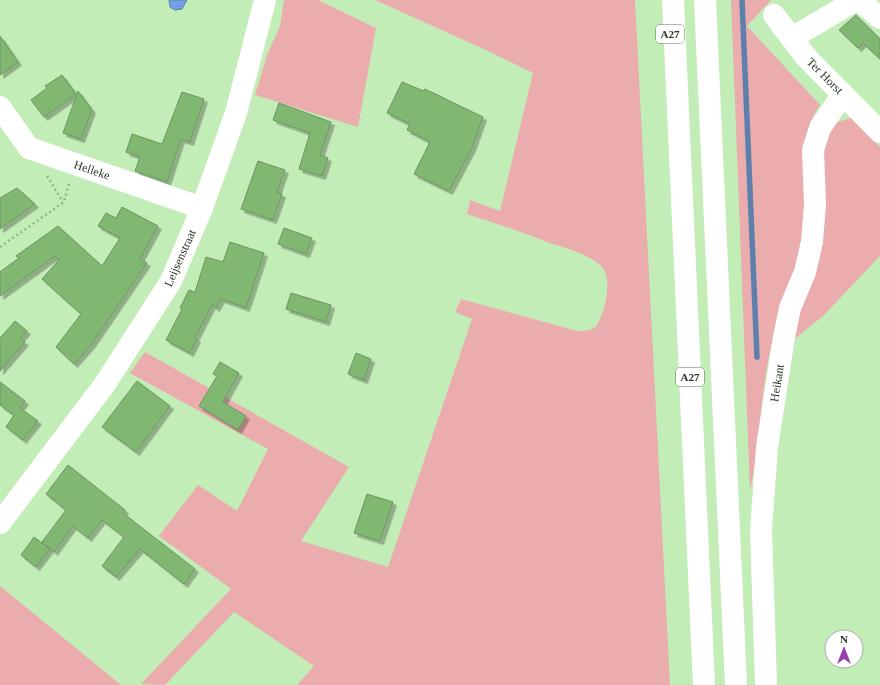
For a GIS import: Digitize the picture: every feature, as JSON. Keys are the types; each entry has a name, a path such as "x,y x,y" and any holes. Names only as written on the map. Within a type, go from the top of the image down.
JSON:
{"main road":[{"name":"Leijsenstraat","path":"0,523 105,384 171,281 202,208 236,113 265,0"},
{"name":"A27","path":"664,0 676,68"},
{"name":"A27","path":"673,0 704,685"},
{"name":"A27","path":"706,0 736,685"},
{"path":"792,38 857,0 880,18"},
{"name":"Ter Horst","path":"774,16 805,56 880,131"},
{"name":"Heikant","path":"766,685 762,530 768,440 790,308 805,272 812,242 815,204 813,150 820,128 843,94"},
{"name":"Helleke","path":"0,107 29,148 202,208"}],"path":[{"path":"0,247 64,202 74,163"}],"shaded area":[{"path":"284,0 318,0 376,28 358,127 255,95 267,55 280,26"},
{"path":"375,0 635,0 670,685 297,685 314,666 234,612 165,685 141,684 231,589 159,536 198,485 237,511 268,449 130,373 145,352 349,467 301,541 388,567 472,319 455,312 461,299 577,331 588,330 595,327 603,312 607,294 607,277 604,270 595,261 570,249 467,214 470,200 500,211 533,73"},
{"path":"731,0 771,0 747,26 820,105 812,120 807,136 804,172 805,209 802,244 775,330 768,361 754,472 750,490"},
{"path":"852,118 880,147 880,256 823,316 787,345 822,139 831,127"},
{"path":"0,586 121,685 0,685"}],"water":[{"path":"169,0 187,0 182,9 175,10 170,7"}],"building":[{"path":"856,15 880,39 880,59 863,43 858,48 839,30"},
{"path":"0,36 18,62 0,75"},
{"path":"62,75 76,94 44,117 31,100 47,88 45,86"},
{"path":"402,82 424,91 425,89 483,117 472,148 449,191 414,174 430,142 407,130 410,124 387,113"},
{"path":"78,91 92,110 81,139 63,133"},
{"path":"182,92 204,99 190,142 181,139 167,182 135,171 140,157 126,152 132,134 162,144"},
{"path":"279,103 331,122 320,155 328,158 322,176 299,169 310,133 273,120"},
{"path":"258,161 285,170 277,192 282,194 273,220 241,209"},
{"path":"17,188 35,204 0,229 0,198"},
{"path":"122,207 158,226 140,259 147,263 91,345 74,364 56,347 81,314 42,279 59,260 55,256 0,296 0,272 19,258 16,256 58,226 102,266 120,238 98,226 106,213 116,218"},
{"path":"284,228 312,238 306,254 278,244"},
{"path":"230,242 264,253 246,308 221,299 216,308 212,305 195,338 197,339 190,353 166,340 182,309 180,308 189,290 195,292 206,257 223,262"},
{"path":"291,293 331,305 326,322 286,309"},
{"path":"15,321 27,331 20,339 25,342 0,371 0,338"},
{"path":"356,353 371,359 364,380 348,374"},
{"path":"220,362 239,373 223,402 246,416 238,430 199,406 217,376 213,374"},
{"path":"137,381 170,406 136,452 102,427"},
{"path":"0,382 25,401 20,408 38,421 23,440 6,427 14,415 0,405"},
{"path":"68,465 125,510 123,513 195,569 184,584 140,549 116,577 102,566 124,537 102,520 88,538 73,526 54,552 42,542 66,510 46,494"},
{"path":"367,494 393,502 380,541 354,533"},
{"path":"34,537 50,549 36,567 21,555"}],"waterway":[{"path":"742,0 757,357"}]}
